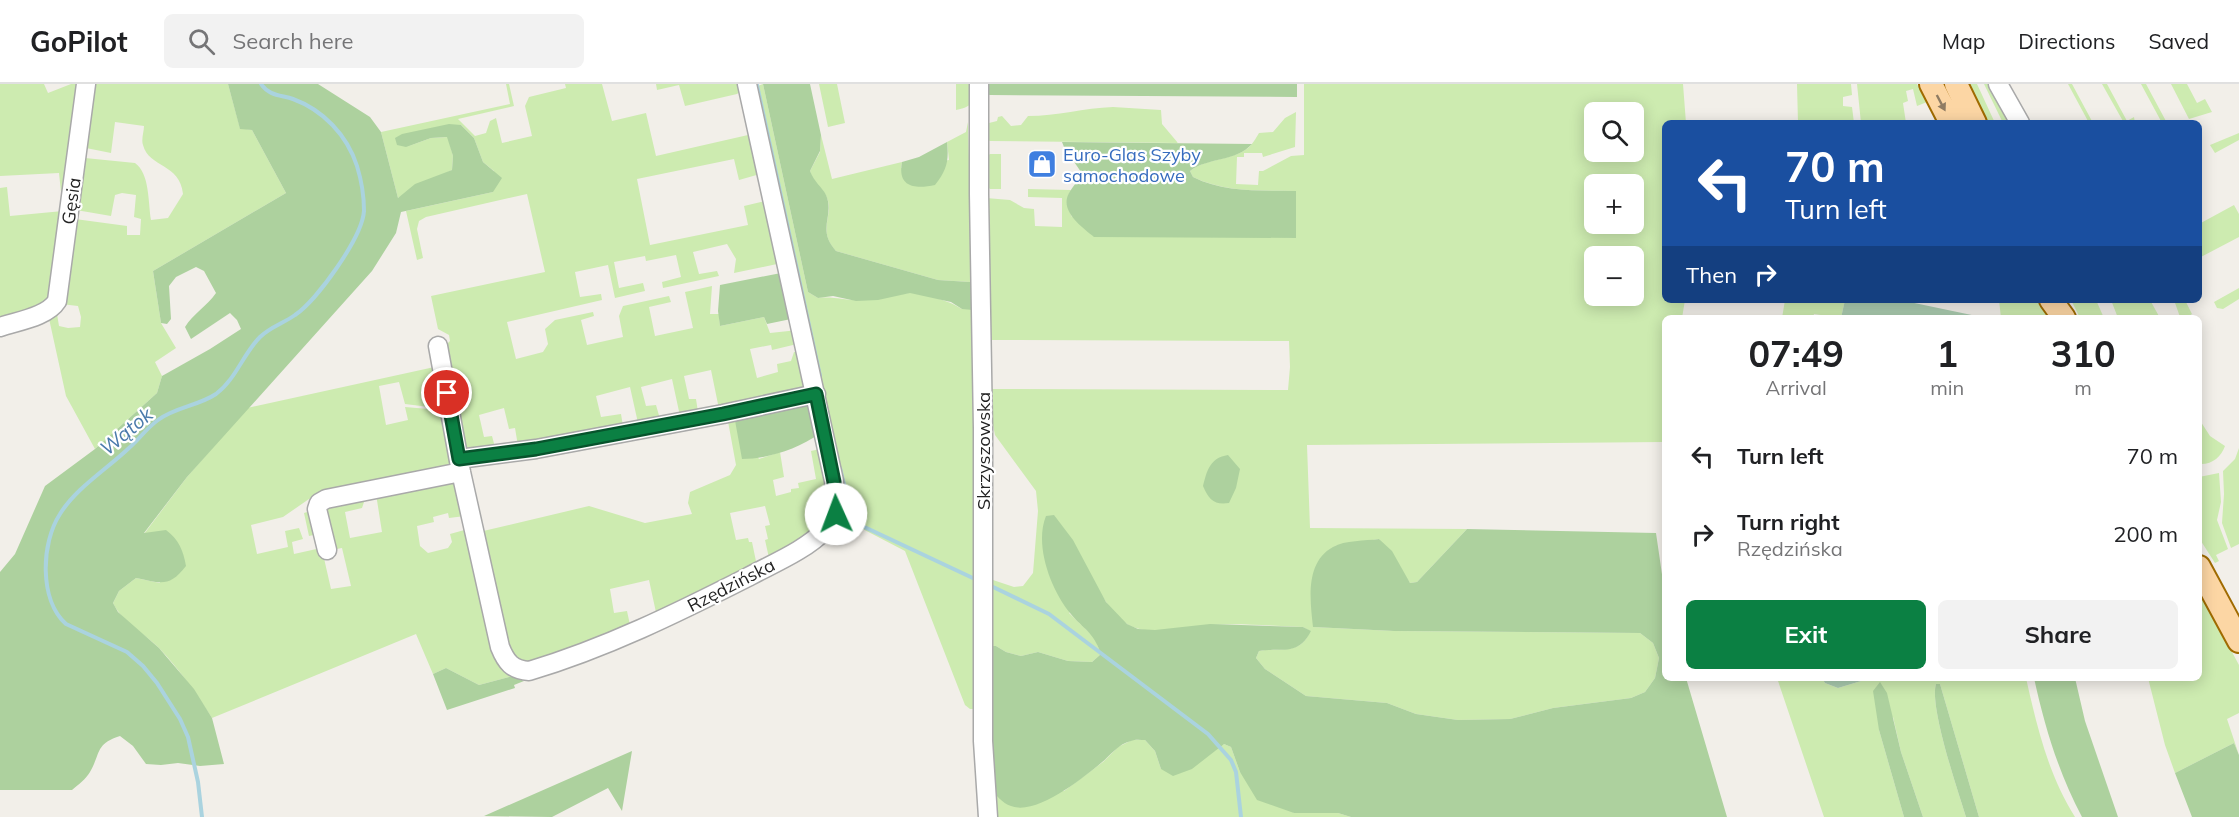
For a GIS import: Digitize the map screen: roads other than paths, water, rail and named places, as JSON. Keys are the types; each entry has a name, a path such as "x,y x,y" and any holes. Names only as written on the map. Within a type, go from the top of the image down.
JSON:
{"main road":[{"path":"1931,84 1949,120"},
{"path":"1956,84 1974,120"},
{"path":"2053,303 2063,315"},
{"path":"2202,573 2239,641"}],"street":[{"name":"Gęsia","path":"0,327 53,308 57,301 86,84"},
{"name":"Rzędzińska","path":"438,346 460,466 500,647 505,660 512,667 529,671 642,630 806,545 827,528 836,514 834,482 747,84"},
{"name":"Skrzyszowska","path":"979,84 984,572 983,741 988,817"},
{"path":"1998,84 2018,120"},
{"path":"327,550 317,509 319,503 326,499 536,449 816,394"}],"waterway":[{"name":"Wątok","path":"202,817 198,782 188,737 180,719 157,683 127,652 66,624 57,614 47,586 46,555 54,526 74,496 158,420 172,412 209,398 223,388 260,337 295,315 315,296 337,268 355,237 364,211 363,199 357,166 347,144 332,125 314,110 293,99 271,93 261,84"},
{"path":"757,85 820,376"},
{"path":"840,468 850,509 858,524 977,580"},
{"path":"989,585 1049,614 1208,734 1231,760 1236,772 1241,817"}],"place":[{"name":"Euro-Glas Szyby samochodowe","path":"1042,164"}]}
